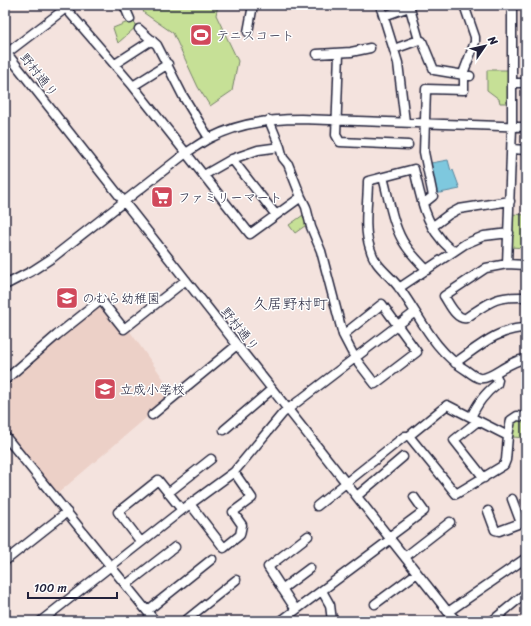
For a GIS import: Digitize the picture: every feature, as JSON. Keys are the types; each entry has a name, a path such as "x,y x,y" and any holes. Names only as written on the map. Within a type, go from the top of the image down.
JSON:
{"street":[{"path":"6,52 62,11 64,5"},
{"path":"64,5 133,86 250,234 301,197"},
{"path":"124,5 130,19"},
{"path":"248,32 253,5"},
{"path":"380,5 398,63 405,122"},
{"path":"423,204 433,196 424,152 426,89 464,90 467,76 464,71 475,42 475,37 464,5"},
{"path":"507,264 512,149 512,5"},
{"path":"384,16 409,6 419,40 422,41 434,70 467,76"},
{"path":"139,29 157,45 184,96 209,138"},
{"path":"115,64 152,40"},
{"path":"394,49 419,40"},
{"path":"317,54 351,52 370,48"},
{"name":"野村通り","path":"6,52 346,484 448,612 457,621"},
{"path":"339,53 336,135 340,142 408,145"},
{"path":"133,86 168,64"},
{"path":"512,82 526,83"},
{"path":"5,285 32,271 52,258 186,153 209,138 240,126 269,120 301,119 526,127"},
{"path":"269,120 283,158 288,164 306,207 321,252 343,335 350,349 352,360 375,384 417,352 382,304 343,335"},
{"path":"204,175 232,159 258,150 280,147"},
{"path":"512,149 526,150"},
{"path":"232,159 276,215"},
{"path":"453,251 440,238 432,227 423,204 414,169 368,181 367,230 368,242 372,256 379,267 399,288 442,351 455,363 479,378 488,377 511,363 526,359"},
{"path":"383,178 402,240 412,254 427,270"},
{"path":"432,227 459,209 510,201"},
{"path":"399,288 465,244 493,234 509,233"},
{"path":"526,265 507,264 486,268 444,296 458,316 464,319 486,304 498,298 509,296 526,297"},
{"path":"5,380 55,336 101,300 124,329 186,280"},
{"path":"41,621 182,510 234,472 287,409 415,312"},
{"path":"455,363 497,335 512,330 526,328"},
{"path":"152,415 237,345"},
{"path":"484,478 454,440 474,419 478,403 487,392 497,384 498,380 495,374"},
{"path":"224,430 272,389"},
{"path":"317,506 447,405 508,436"},
{"path":"409,436 456,494 502,467 506,462 511,420 517,416 526,417"},
{"path":"5,436 147,611 152,620"},
{"path":"357,496 404,457"},
{"path":"168,493 211,459"},
{"path":"190,504 224,548 240,536 242,525 233,512 252,498 234,472"},
{"path":"141,542 118,512 158,480 182,510"},
{"path":"281,621 322,591 424,511 414,497"},
{"path":"488,511 495,530 499,531 523,522 512,499"},
{"path":"5,561 67,512"},
{"path":"405,558 450,522"},
{"path":"296,610 268,567 308,536"},
{"path":"126,586 175,547"},
{"path":"448,612 526,558"},
{"path":"147,611 212,560"},
{"path":"282,589 310,568"},
{"path":"375,604 417,573"},
{"path":"185,621 236,580"},
{"path":"322,591 330,605 332,621"},
{"path":"492,621 526,592"}],"shaded area":[{"path":"98,306 101,306 123,334 129,330 174,394 56,495 55,491 5,431 5,385 51,344"}],"green space":[{"path":"141,5 218,5 216,15 238,61 232,91 210,106 198,87 173,33 144,13"},
{"path":"133,20 137,26 118,43 113,28"},
{"path":"487,70 507,70 509,72 509,103 500,103 499,99 487,90"},
{"path":"306,213 309,223 295,233 289,225"},
{"path":"512,214 526,215 526,248 510,247"},
{"path":"517,420 525,420 526,438 512,437 512,424"}],"water":[{"path":"448,160 451,171 453,170 460,189 435,194 430,169 432,169 431,163"}],"place":[{"name":"テニスコート","path":"201,35"},
{"name":"ファミリーマート","path":"162,197"},
{"name":"のむら幼稚園","path":"67,298"},
{"name":"立成小学校","path":"105,389"}],"district":[{"name":"久居野村町","path":"290,304"}]}
